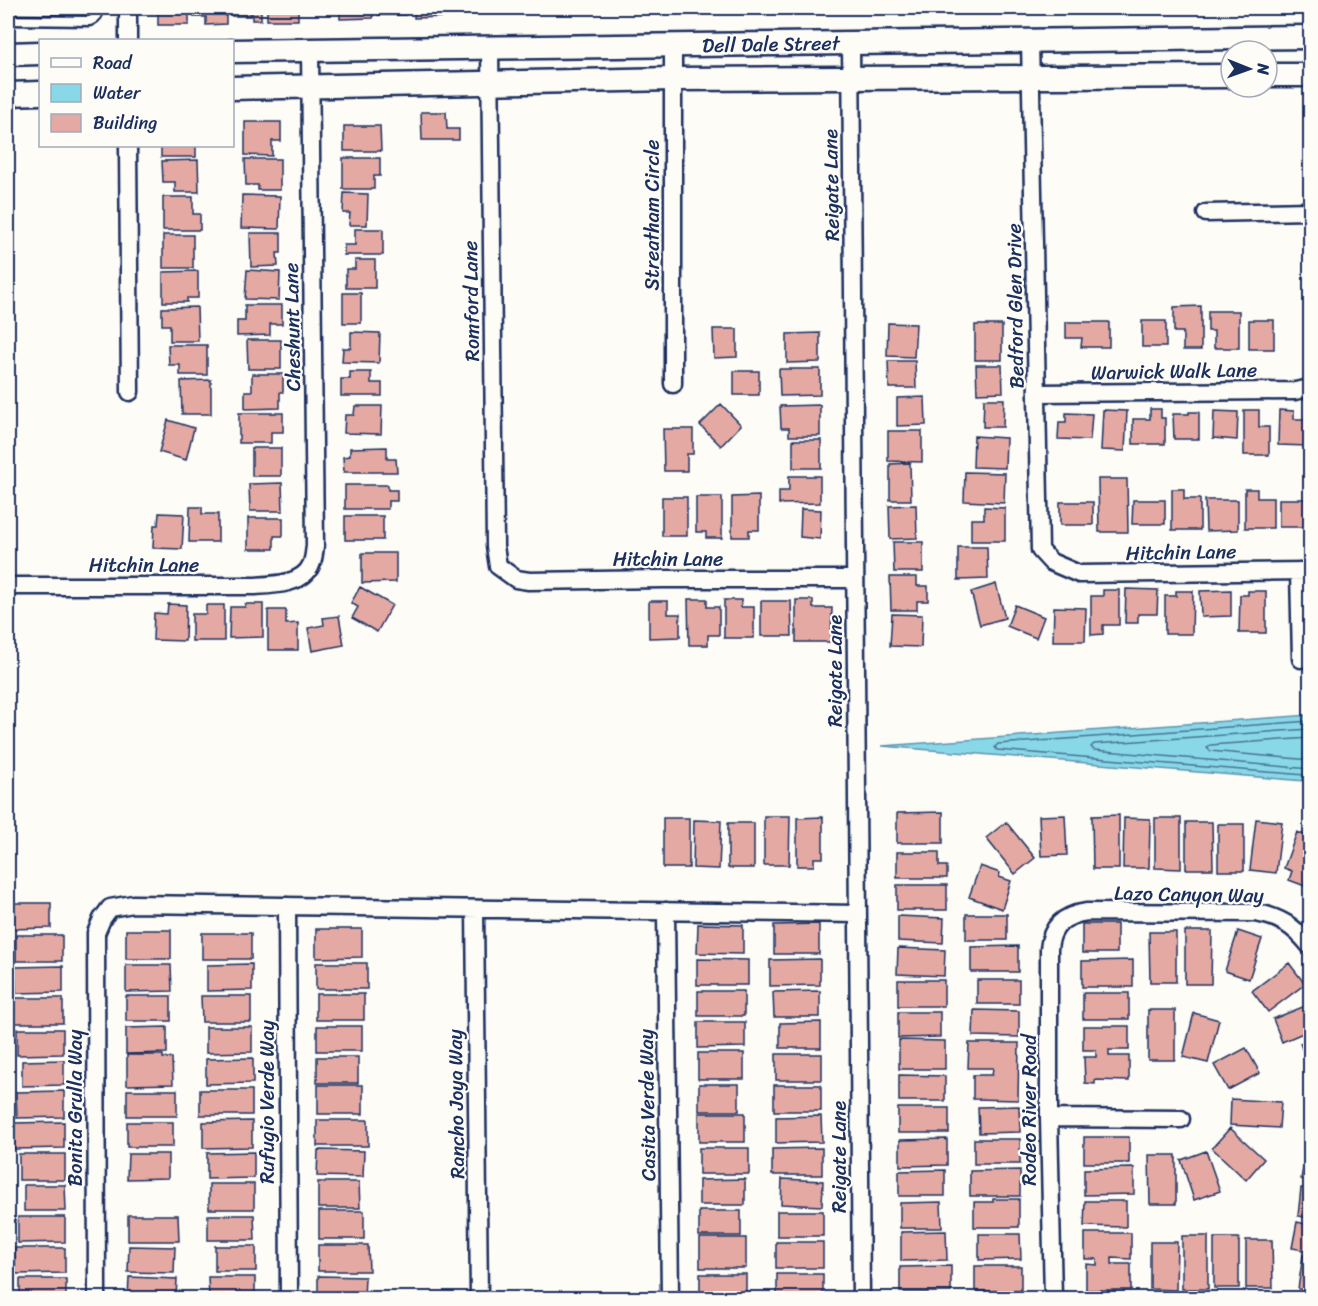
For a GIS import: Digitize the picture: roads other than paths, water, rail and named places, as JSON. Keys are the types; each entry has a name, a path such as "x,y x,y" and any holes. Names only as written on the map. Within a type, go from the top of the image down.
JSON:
{"main road":[{"name":"Dell Dale Street","path":"234,51 1311,37"},
{"path":"8,54 39,53"},
{"path":"1279,75 1311,75"},
{"name":"Dell Dale Street","path":"234,88 673,79 1219,76"},
{"path":"8,94 39,93"}],"street":[{"path":"128,8 128,39"},
{"name":"Bedford Glen Drive","path":"1030,40 1038,393 1038,536 1040,550 1054,564"},
{"name":"Reigate Lane","path":"851,43 861,1299"},
{"name":"Streatham Circle","path":"672,45 673,384"},
{"name":"Romford Lane","path":"490,47 496,554"},
{"name":"Cheshunt Lane","path":"280,584 298,578 311,567 315,546 310,50"},
{"path":"128,147 130,392"},
{"path":"1206,213 1311,211"},
{"name":"Warwick Walk Lane","path":"1038,393 1295,391 1311,388"},
{"name":"Hitchin Lane","path":"496,554 498,566 516,579 529,581 855,579"},
{"name":"Hitchin Lane","path":"1054,564 1079,574 1305,571"},
{"path":"1301,659 1305,571"},
{"name":"Hitchin Lane","path":"8,586 254,586 280,584"},
{"name":"Bonita Grulla Way","path":"97,1299 96,933 102,919 110,908 133,904 287,906"},
{"path":"287,906 858,914"},
{"name":"Rufugio Verde Way","path":"287,906 289,1299"},
{"name":"Rancho Joya Way","path":"475,909 478,1299"},
{"name":"Casita Verde Way","path":"666,911 670,1299"},
{"name":"Lazo Canyon Way","path":"1059,923 1067,917 1087,912 1267,914 1281,920 1301,934 1311,946"},
{"name":"Rodeo River Road","path":"1053,1299 1049,1118 1050,938 1059,923"},
{"path":"1049,1118 1181,1119"}],"lane":[{"path":"8,20 90,21 95,19 99,8"}],"water":[{"path":"1310,715 1310,785 1305,781 882,746"}]}
